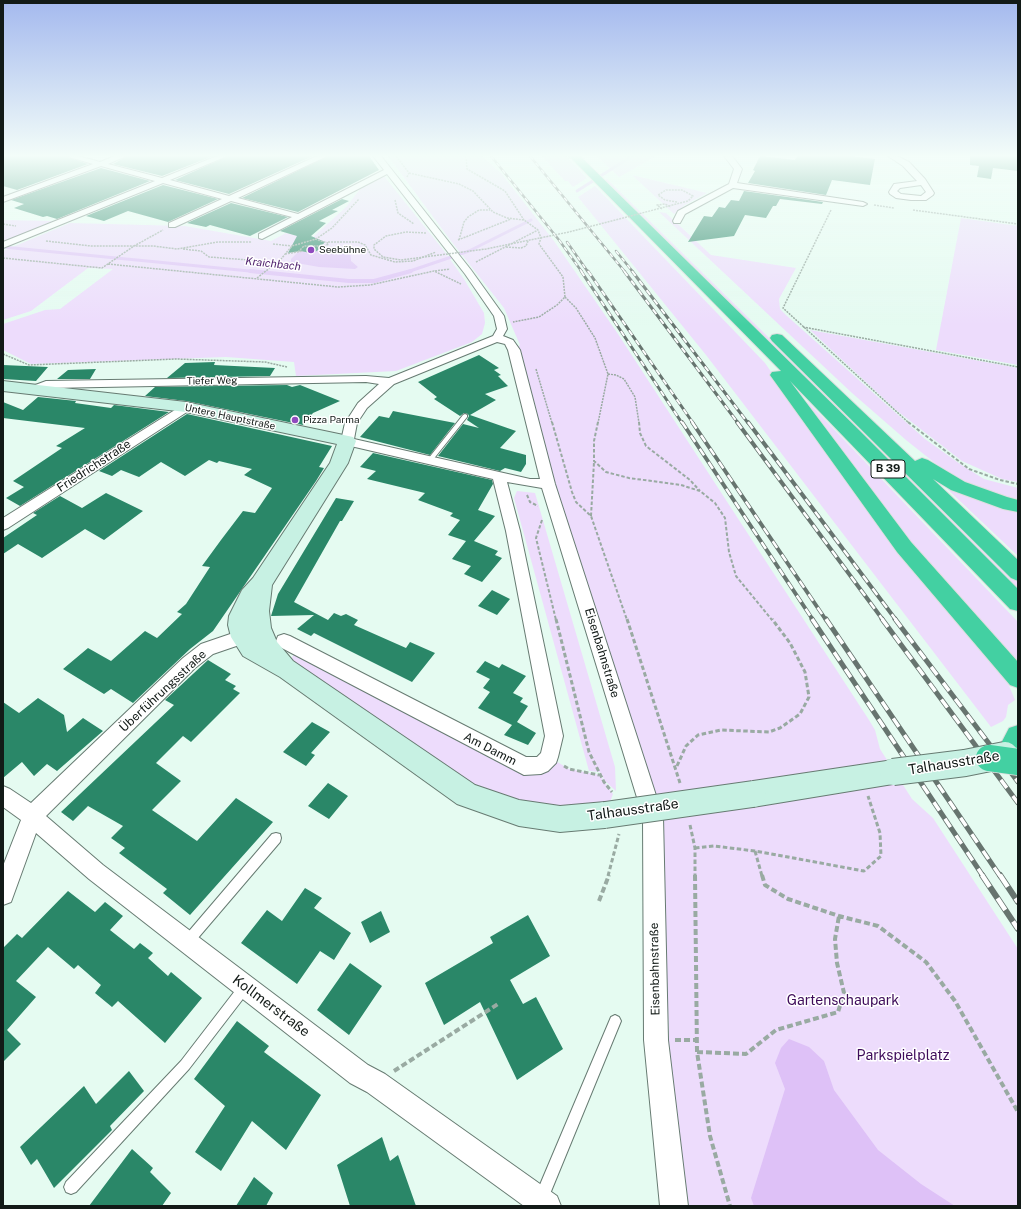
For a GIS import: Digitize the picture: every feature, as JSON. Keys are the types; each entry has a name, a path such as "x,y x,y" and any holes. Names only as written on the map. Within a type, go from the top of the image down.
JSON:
{"highway":[{"name":"B 39","path":"636,212 755,337 925,507 1018,603"},
{"name":"B 39","path":"644,212 667,232"},
{"name":"B 39","path":"682,247 844,402 1018,573"},
{"path":"755,337 765,356 904,547 1018,678"},
{"path":"844,402 928,469 943,478 979,494 1018,506"}],"main road":[{"name":"Untere Hauptstraße","path":"3,386 186,407 347,441"},
{"path":"276,644 242,637 239,625 240,616 250,596 261,584 339,463 347,441"},
{"path":"261,584 258,617 260,628 276,644"},
{"name":"Talhausstraße","path":"242,637 251,649 288,670 467,795 519,813 560,819 753,794 1010,753"},
{"name":"Talhausstraße","path":"276,644 288,670"}],"street":[{"path":"6,244 85,212"},
{"path":"172,225 200,212"},
{"path":"282,212 300,217"},
{"path":"260,239 309,212"},
{"path":"421,212 451,250 499,316 502,329 497,338"},
{"path":"677,221 682,212"},
{"name":"Tiefer Weg","path":"347,441 351,423 362,406 375,393 390,382 497,338"},
{"name":"Eisenbahnstraße","path":"497,338 509,342 514,350 548,484 653,817 656,1040 674,1206"},
{"name":"Tiefer Weg","path":"34,390 46,385 366,379 390,382"},
{"name":"Friedrichstraße","path":"3,525 186,407"},
{"name":"Untere Hauptstraße","path":"347,441 499,477 530,483 548,484"},
{"path":"499,477 513,531 554,736 549,758"},
{"name":"Überführungsstraße","path":"32,816 190,663 207,649 242,637"},
{"name":"Am Damm","path":"276,644 524,766 540,765 549,758"},
{"name":"Kollmerstraße","path":"3,795 32,816 96,872 188,941 245,987 359,1074 376,1083 542,1204"},
{"path":"3,894 32,816"}],"lane":[{"path":"430,460 465,416"},
{"path":"188,941 276,838"},
{"path":"70,1186 185,1065 245,987"},
{"path":"542,1204 615,1021"}],"path":[{"path":"271,244 292,246 316,239 332,228 347,212"},
{"path":"398,212 417,225"},
{"path":"475,212 464,222 459,240 511,219"},
{"path":"496,212 511,219 524,220 533,224 538,230 541,238 539,244 563,277 565,297 576,308 595,338 608,374 594,441 591,516 676,766 682,789"},
{"path":"521,212 524,216 524,220"},
{"path":"421,228 426,233 406,232 386,236 374,245 374,249 380,256 387,258 417,259 442,256 528,241 648,212"},
{"path":"830,212 785,301 783,308 903,418 940,449 969,469 1000,480 1018,484"},
{"path":"929,212 1018,224"},
{"path":"3,258 102,268 134,246 172,225"},
{"path":"108,264 338,287 370,285 462,265 506,247 538,230"},
{"path":"22,238 91,246 134,246 201,251 209,257 256,260 273,264"},
{"path":"177,249 218,242 260,239"},
{"path":"316,239 328,242 358,242 365,245 371,255 380,259 395,262 413,261 436,252"},
{"path":"506,247 516,249 526,246 528,241"},
{"path":"303,242 308,246"},
{"path":"318,248 329,244 328,242"},
{"path":"257,278 292,246"},
{"path":"298,252 300,248 308,246 322,246"},
{"path":"285,254 303,251"},
{"path":"434,271 463,285"},
{"path":"514,322 539,317 557,305 565,297"},
{"path":"510,315 517,329"},
{"path":"802,327 1018,367"},
{"path":"3,354 29,365 176,359 265,362 293,369 292,380"},
{"path":"534,363 572,492 576,502 591,516"},
{"path":"608,374 616,375 624,379 635,397 639,416 640,433 646,446 690,480 700,491 716,503 725,518 729,552 736,576 756,598 790,643 805,672 809,697 800,714 780,728 769,732 721,730 698,735 686,746 676,766"},
{"path":"594,461 606,472 629,478 681,485 700,491"},
{"path":"538,506 540,512"},
{"path":"541,517 542,522 536,538 589,752 600,775 613,812 611,868 599,901"},
{"path":"549,758 569,769 600,775"},
{"path":"695,848 714,846 755,851 864,871 881,856 880,833 861,777"},
{"path":"688,819 695,848 697,1052 710,1136 730,1206"},
{"path":"755,851 765,885 788,899 839,916 878,926 926,962 955,1001 1018,1112"},
{"path":"697,1052 746,1054 776,1030 838,1012 844,993 836,963 835,940 839,916"},
{"path":"376,1083 498,1004"}],"green space":[{"path":"340,212 413,212 445,252 464,279 484,313 485,323 482,334 472,342 396,371 296,376 294,362 226,357 31,364 3,350 3,324 45,310 60,309 113,269 88,268 31,311 3,320 3,251 70,223 185,226 271,241 286,233 311,239"},
{"name":"Gartenschaupark","path":"430,212 532,212 554,241 618,334 869,720 875,730 880,749 912,799 933,818 1018,949 1018,1206 689,1206 670,1072 662,815 554,485 514,350 520,345 504,308"},
{"path":"590,212 620,212 765,363 898,553 1007,681 1015,700 1008,705 1006,717 1003,721 991,727 706,355"},
{"path":"636,212 641,212 1018,582 1018,591"},
{"path":"659,212 666,213 711,255 796,268 779,299 780,309 925,439 984,479 1018,488 1018,501 985,491 955,479 906,440 852,393"},
{"path":"961,218 1018,226 1018,365 936,350"},
{"path":"3,220 53,221 3,242"},
{"path":"810,330 1018,368 1018,482 1002,479 962,461 896,410"},
{"path":"808,402 1018,622 1018,665 903,534 804,403"},
{"path":"944,486 1018,510 1018,556"},
{"path":"517,491 535,493 615,767 616,791 605,781 600,772 589,771 514,498"},
{"path":"296,646 524,766 549,757 569,769 600,775 613,794 605,815 519,813 288,670"}],"shaded area":[{"path":"318,246 324,249 350,247 351,261 358,267 355,269 319,267 291,262 291,259 301,249"},
{"path":"789,1039 809,1047 824,1061 834,1090 878,1150 921,1184 955,1206 754,1206 751,1198 785,1089 775,1063 781,1048"}],"building":[{"path":"28,212 73,212 57,219 47,216 43,217"},
{"path":"95,212 125,212 104,221 86,216"},
{"path":"133,212 189,212 168,222"},
{"path":"210,212 269,212 288,217 250,236 210,225 206,227 187,223"},
{"path":"316,212 335,212 319,221 326,223 311,236 325,242 317,251 310,253 301,251 288,253 297,236 280,231"},
{"path":"715,212 769,212 766,218 745,215 734,236 688,242 704,216 712,217"},
{"path":"479,355 499,368 494,370 501,375 498,376 508,386 485,394 496,400 470,415 516,431 500,448 526,455 526,464 521,472 505,468 500,471 438,456 463,424 479,428 467,420 469,416 468,414 464,413 460,416 434,399 437,397 418,382"},
{"path":"215,362 214,365 275,368 270,376 167,378 185,363"},
{"path":"3,365 48,367 36,381 3,379"},
{"path":"96,369 90,379 57,379 68,370"},
{"path":"287,385 292,387 300,385 340,401 313,413 303,425 186,401 145,396 155,387"},
{"path":"38,397 76,401 75,403 111,408 114,405 169,412 20,506 6,498 24,487 13,481 62,448 56,446 85,428 3,418 3,402 23,410"},
{"path":"393,411 455,423 430,455 360,437 379,416 389,418"},
{"path":"187,414 332,446 319,467 324,468 316,481 213,631 190,649 133,703 111,689 104,694 63,669 88,648 111,661 145,631 157,638 182,614 177,612 186,604 210,567 202,566 243,511 255,513 272,488 244,475 252,469 219,461 217,463 209,460 185,476 161,462 139,477 121,470 112,476 99,471"},
{"path":"373,453 492,480 493,484 478,510 495,516 474,541 498,551 495,555 502,558 482,582 464,574 471,566 452,559 466,541 448,535 460,520 450,516 453,513 418,500 425,493 367,479 376,471 360,467"},
{"path":"106,493 143,511 104,540 85,529 42,558 18,544 3,554 3,538 37,515 33,513 60,496 82,508"},
{"path":"336,498 354,501 342,521 340,521 294,602 328,620 334,613 341,616 346,614 358,620 354,625 406,648 410,642 435,653 412,682 314,633 311,636 297,629 314,615 271,616 278,594"},
{"path":"492,590 510,599 497,615 478,606"},
{"path":"208,660 231,674 225,680 236,686 233,689 240,693 191,742 183,736 156,763 181,781 152,810 197,841 236,798 273,822 190,915 163,893 167,889 119,853 125,848 111,838 123,826 88,806 73,821 61,812 174,705 165,700"},
{"path":"485,661 499,668 502,664 526,676 513,693 523,698 520,702 528,706 517,722 536,733 528,745 504,735 512,725 478,708 490,692 483,688 490,679 476,672"},
{"path":"38,698 64,715 67,732 83,718 103,731 57,771 47,764 34,776 22,762 3,778 3,702 19,713"},
{"path":"312,722 330,732 311,753 315,755 306,766 283,752"},
{"path":"328,783 348,796 329,819 308,806"},
{"path":"305,888 322,898 314,908 351,933 334,960 320,951 297,984 241,943 267,910 282,921"},
{"path":"68,891 95,912 105,902 123,916 110,930 134,949 140,943 153,953 148,958 168,976 171,972 202,998 165,1043 118,1001 112,1007 95,993 101,985 78,965 74,969 48,947 16,981 36,997 7,1030 21,1044 3,1062 3,948 17,934 22,938"},
{"path":"381,911 390,932 370,943 361,922"},
{"path":"528,915 550,956 510,980 523,1004 536,997 563,1049 517,1080 480,1002 444,1025 425,983 493,943 490,937"},
{"path":"350,963 382,986 349,1035 317,1010"},
{"path":"237,1021 269,1046 264,1052 321,1095 286,1150 252,1121 221,1171 195,1152 225,1106 194,1079"},
{"path":"129,1071 144,1091 110,1126 112,1130 54,1188 37,1159 31,1165 20,1147 84,1086 96,1104"},
{"path":"382,1137 390,1161 398,1155 416,1206 350,1206 337,1165"},
{"path":"132,1149 153,1168 150,1172 171,1193 162,1206 89,1206"},
{"path":"254,1177 273,1193 266,1206 236,1206"}],"waterway":[{"name":"Kraichbach","path":"407,272 469,251 531,220"},
{"name":"Kraichbach","path":"3,247 257,272"},
{"name":"Kraichbach","path":"250,271 257,272"},
{"name":"Kraichbach","path":"257,272 349,281 374,281 411,271"}],"railway":[{"path":"537,212 582,272"},
{"path":"576,212 625,272"},
{"path":"567,242 588,272"},
{"path":"616,251 633,272"},
{"path":"581,271 682,423"},
{"path":"588,271 693,423"},
{"path":"624,271 738,423"},
{"path":"632,271 748,423"},
{"path":"682,422 813,620"},
{"path":"692,422 826,620"},
{"path":"737,422 883,620"},
{"path":"748,422 896,620"},
{"path":"812,619 983,876"},
{"path":"826,619 1000,876"},
{"path":"882,619 1018,803"},
{"path":"895,619 1018,782"},
{"path":"982,875 1018,929"},
{"path":"1000,875 1018,902"}],"place":[{"name":"Seebühne","path":"311,250"},
{"name":"Pizza Parma","path":"295,420"}],"park label":[{"name":"Parkspielplatz","path":"903,1056"}]}
